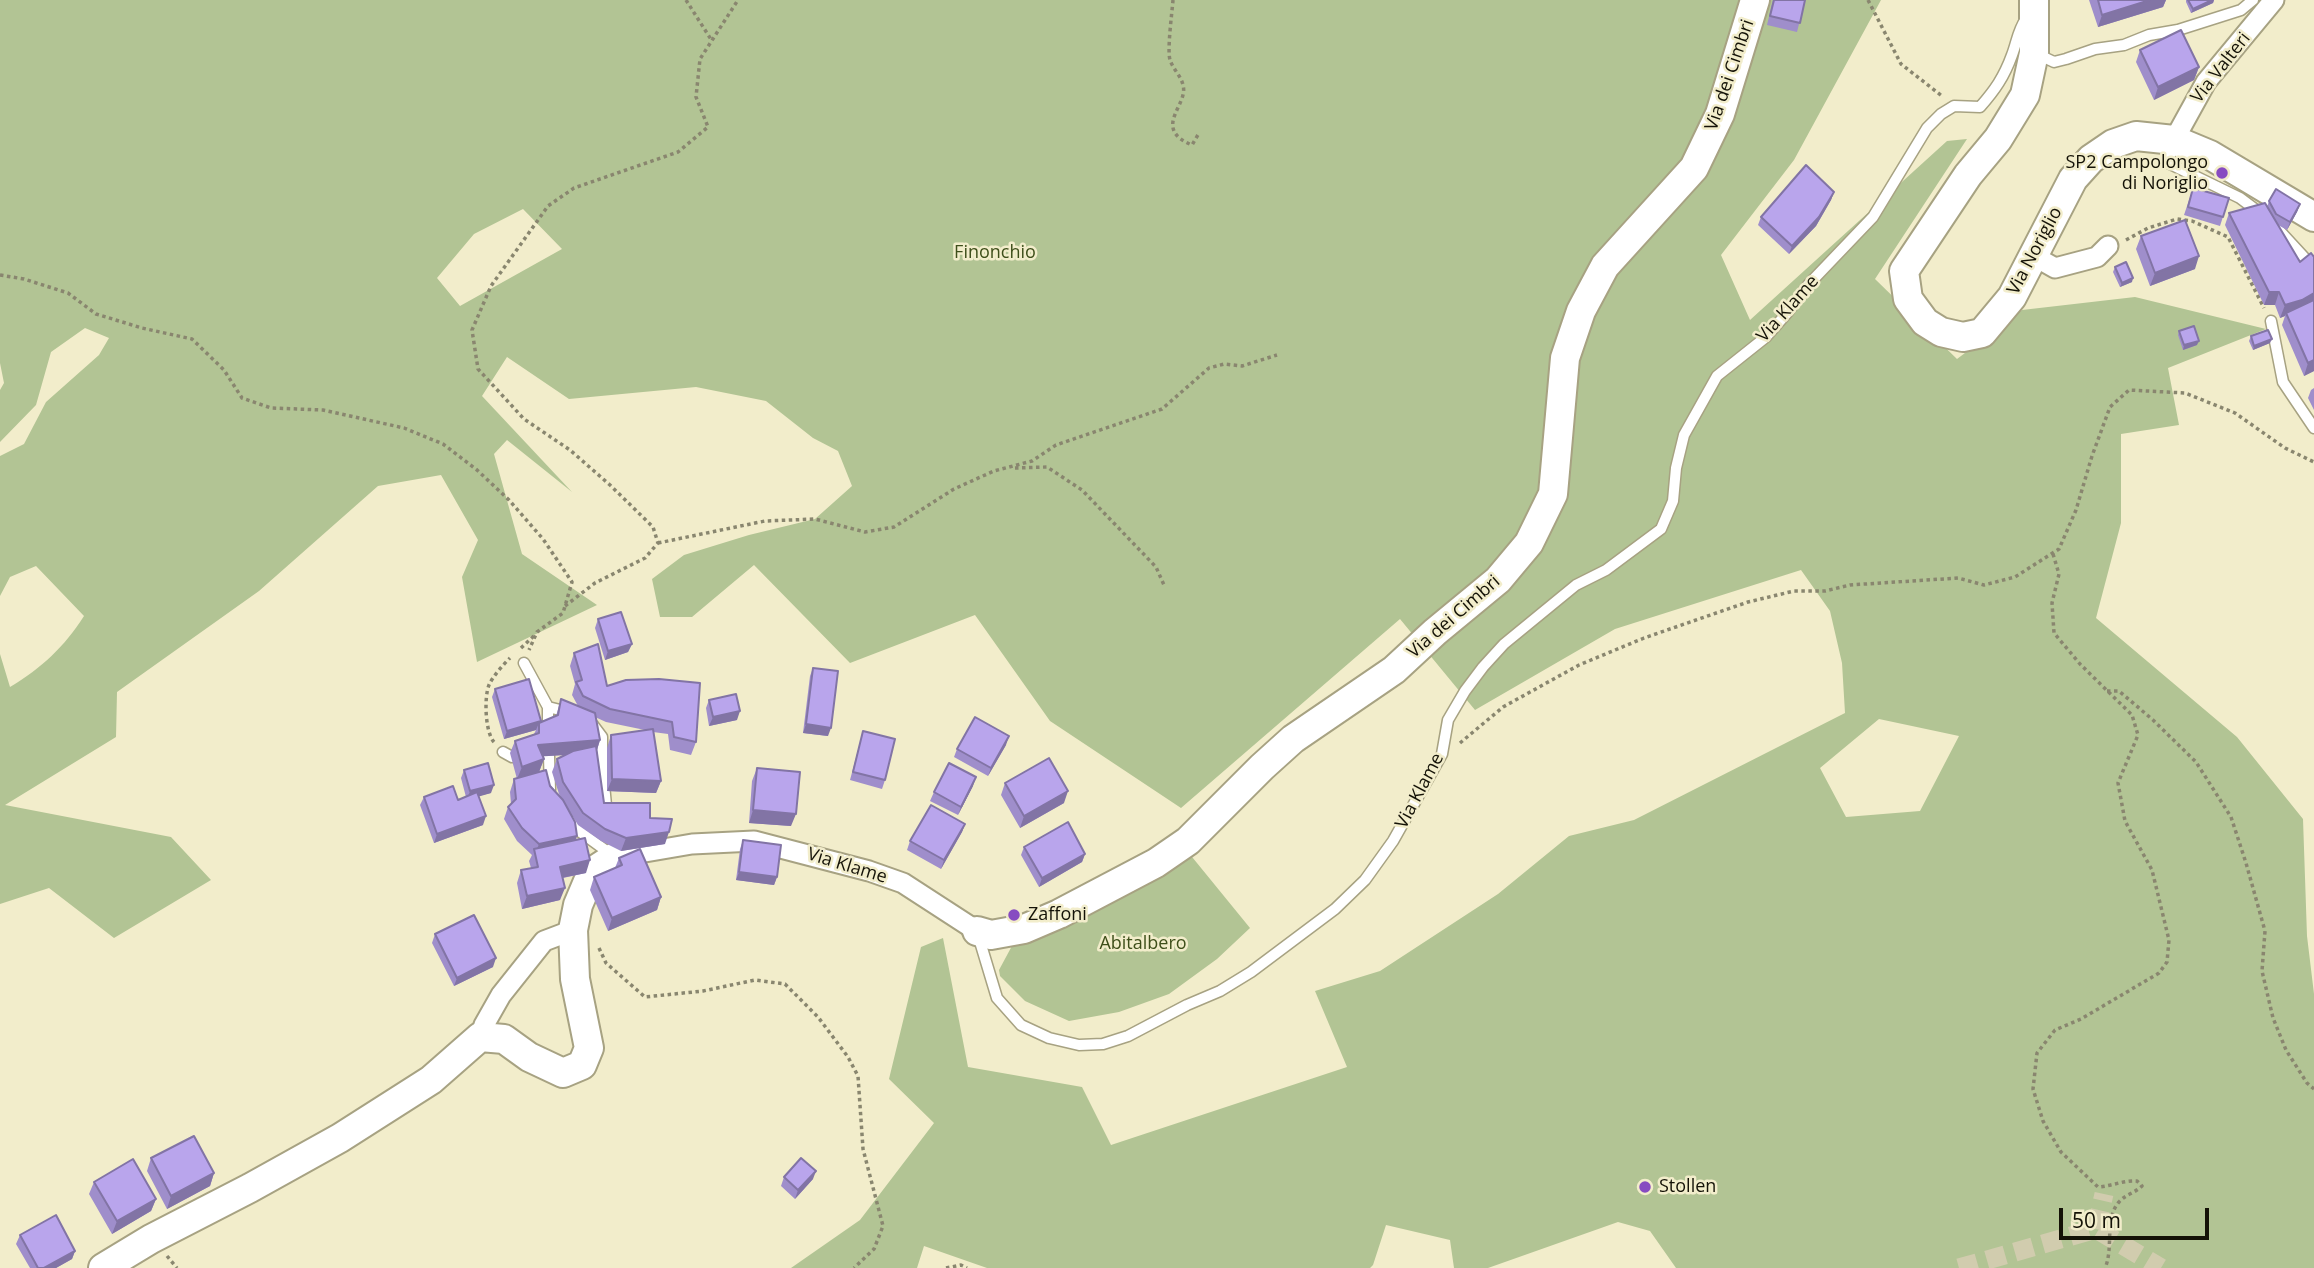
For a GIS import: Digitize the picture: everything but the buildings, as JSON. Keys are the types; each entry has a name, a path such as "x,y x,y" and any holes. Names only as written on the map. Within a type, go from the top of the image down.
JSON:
{"street":[{"name":"Via dei Cimbri","path":"977,931 991,935 1024,929 1059,914 1156,863 1188,842 1293,739 1394,670 1498,580 1529,543 1553,494 1565,358 1581,311 1605,267 1693,168 1720,114 1755,0"},
{"name":"Via Valteri","path":"2174,140 2206,82 2274,0"},
{"name":"Via Noriglio","path":"2034,5 2034,53 2025,95 1998,139 1968,175 1904,271 1908,299 1925,322 1941,332 1962,337 1982,333 2012,298 2073,178 2091,159 2113,144 2136,136 2174,140 2210,155 2314,218"},
{"path":"2032,256 2055,268 2097,257 2108,246"},
{"name":"Via Klame","path":"615,852 754,841 869,871 903,883 977,931"},
{"path":"480,1037 504,1039 529,1057 563,1073 582,1065 589,1048 575,979 584,935 578,905 592,872 615,852"},
{"path":"103,1268 151,1239 340,1138 431,1080 480,1037 501,995 544,941 584,935"}],"lane":[{"path":"2034,53 2054,62 2190,26 2241,10 2253,0"},
{"name":"Via Klame","path":"977,931 997,998 1021,1025 1049,1038 1079,1045 1103,1044 1128,1036 1241,978 1335,909 1365,880 1393,841 1443,754 1448,720 1465,691 1504,644 1576,585 1606,570 1661,529 1673,500 1676,468 1685,435 1717,376 1766,337 1808,285 1873,217 1927,128 1954,106 1980,107 1999,85 2020,28 2034,5"},
{"path":"2174,140 2168,163 2239,198 2267,218 2314,268"},
{"path":"2271,321 2283,382 2314,428"},
{"path":"524,663 548,707 548,730"},
{"path":"548,707 569,712 591,723 601,737 607,816"},
{"path":"548,756 545,780 555,798"},
{"path":"562,808 575,828 615,852"}],"path":[{"path":"686,0 712,41"},
{"path":"658,543 653,527 610,485 570,450 524,419 478,369 472,330 491,286 548,206 574,188 678,152 708,127 696,97 700,59 738,0"},
{"path":"1173,0 1169,58 1184,86 1183,98 1174,112 1172,122 1175,132 1192,145 1199,133"},
{"path":"1868,0 1901,64 1954,106"},
{"path":"2108,246 2123,242 2148,228 2177,219 2192,221 2228,237 2271,321"},
{"path":"0,275 24,279 68,293 96,314 192,339 224,370 242,398 271,408 323,410 404,428 443,444 477,470 543,539 572,582 563,613 537,632 504,664 488,686 486,709 490,737 507,755"},
{"path":"565,606 595,583 645,558 658,543 765,521 815,519 865,532 894,527 954,489 1006,468 1032,461 1056,445 1162,409 1209,368 1224,364 1242,366 1277,355"},
{"path":"1435,766 1503,707 1538,687 1614,649 1716,612 1794,591 1825,591 1850,585 1958,578 1984,585 2015,577 2059,549 2069,531 2110,407 2129,390 2185,393 2235,413 2285,448 2314,462"},
{"path":"1006,468 1047,467 1083,491 1156,567 1164,585"},
{"path":"2053,554 2059,574 2052,603 2054,634 2132,715 2138,735 2118,783 2125,821 2152,870 2169,940 2167,961 2159,973 2081,1019 2055,1030 2036,1053 2033,1089 2042,1121 2061,1152 2098,1187 2113,1186 2127,1180 2137,1181 2142,1186 2140,1190 2127,1194 2117,1204 2111,1219 2110,1256 2105,1268"},
{"path":"524,663 537,632"},
{"path":"2107,691 2119,691 2196,762 2231,817 2265,931 2262,971 2273,1018 2286,1050 2307,1083 2314,1089"},
{"path":"584,935 606,963 645,997 703,991 755,980 785,984 818,1017 848,1057 858,1076 863,1149 883,1226 874,1249 854,1268"},
{"path":"946,1268 961,1265 967,1268"}],"green space":[{"name":"Finonchio","path":"0,0 1881,0 1794,160 1721,255 1750,320 1947,141 1967,139 1875,279 1957,359 2022,310 2135,297 2266,329 2168,368 2179,425 2121,434 2121,523 2096,618 2237,737 2303,819 2307,936 2314,994 2314,1268 1676,1268 1650,1231 1618,1222 1488,1268 1454,1268 1450,1240 1386,1225 1370,1268 987,1268 924,1246 917,1268 791,1268 860,1220 934,1123 889,1079 921,947 943,938 968,1067 1082,1087 1111,1145 1347,1067 1315,991 1380,971 1498,894 1569,836 1634,820 1845,713 1842,663 1830,611 1801,570 1615,629 1475,710 1400,619 1181,808 1050,721 975,615 850,663 754,565 692,617 660,617 652,579 684,555 815,519 852,486 838,451 813,438 766,401 696,387 569,399 507,357 482,396 572,492 507,440 494,454 522,554 597,605 477,662 462,577 478,540 441,475 378,486 259,591 117,692 116,737 5,805 171,837 211,880 114,938 49,888 0,904 0,654 10,687 52,656 84,616 36,566 10,577 0,596 0,456 24,444 46,402 99,355 109,338 85,328 51,352 36,405 0,442 0,390 4,383 0,363","holes":["523,209 562,249 460,306 437,278 474,234","1879,719 1959,736 1920,811 1846,817 1820,768"]},
{"name":"Abitalbero","path":"1188,852 1250,928 1217,959 1169,994 1119,1012 1069,1021 1025,1001 1000,976 999,970 1013,944"}],"tunnel":[{"path":"2096,1229 2104,1194"},
{"path":"1959,1268 2096,1229 2161,1268"}],"place":[{"name":"SP2 Campolongo di Noriglio","path":"2222,173"},
{"name":"Zaffoni","path":"1014,915"},
{"name":"Stollen","path":"1645,1187"}]}
